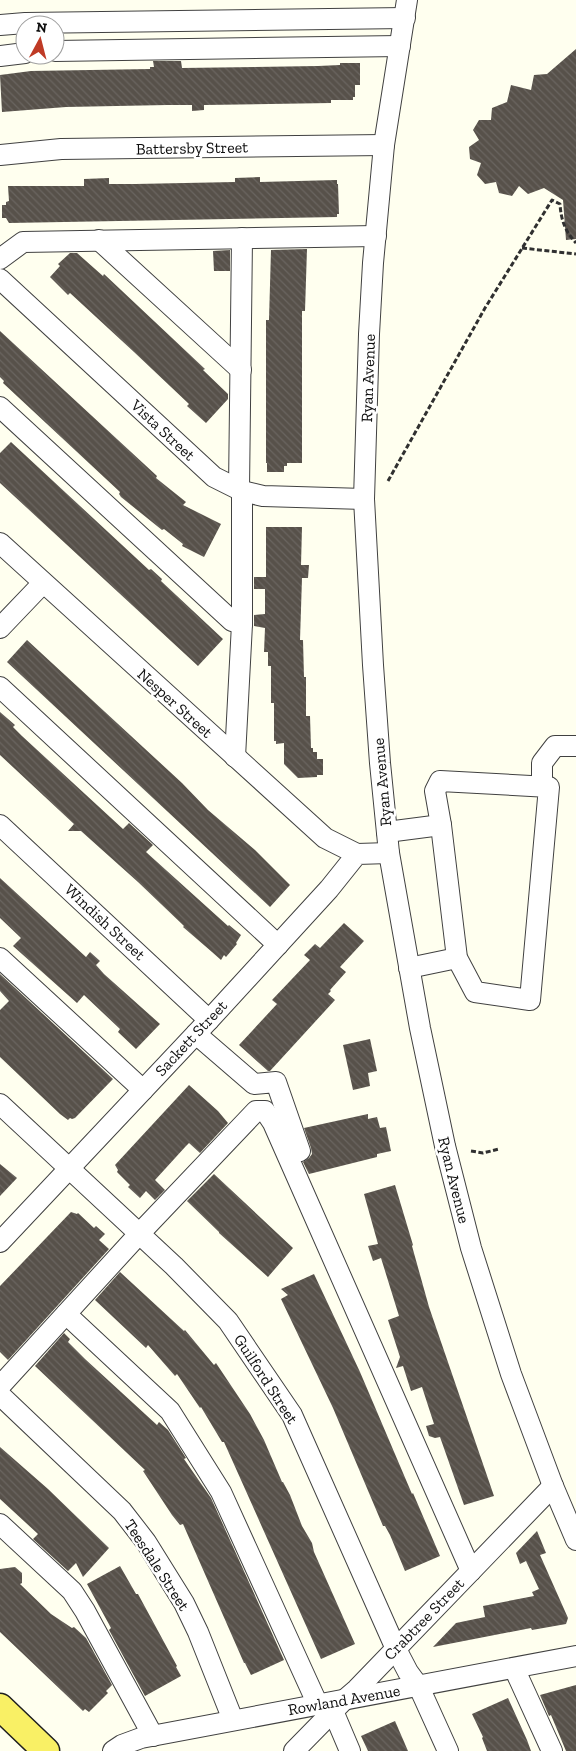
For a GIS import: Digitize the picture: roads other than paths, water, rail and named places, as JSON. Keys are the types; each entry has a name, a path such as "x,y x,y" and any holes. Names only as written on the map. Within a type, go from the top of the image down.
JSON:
{"main road":[{"path":"0,1707 46,1751"}],"street":[{"path":"0,26 25,23 406,9"},
{"name":"Ryan Avenue","path":"406,9 384,146 376,236 369,334 364,499 374,674 389,854 420,1028 445,1146 471,1248 511,1374 553,1486 576,1540"},
{"path":"65,51 400,46"},
{"path":"0,56 15,54"},
{"name":"Battersby Street","path":"0,154 61,149 384,146"},
{"path":"0,259 23,242 376,236"},
{"path":"235,757 242,624 240,370 242,238"},
{"path":"99,240 240,370"},
{"name":"Vista Street","path":"0,279 214,477 240,490 263,496 364,499"},
{"path":"0,407 232,622 242,624"},
{"name":"Nesper Street","path":"0,543 326,838 357,854"},
{"path":"0,628 43,583"},
{"path":"0,686 278,945"},
{"path":"542,786 542,763 555,746 576,746"},
{"path":"440,781 542,786 550,787 530,1000 475,992 457,958 441,825 435,791 440,781"},
{"name":"Windish Street","path":"0,825 203,1027 254,1084 276,1082 300,1151"},
{"path":"387,832 441,825"},
{"path":"357,854 389,854"},
{"name":"Sackett Street","path":"1,1241 203,1027 329,889 357,854"},
{"path":"0,958 143,1090"},
{"path":"409,968 457,958"},
{"name":"Guilford Street","path":"0,1104 140,1234 228,1321 292,1415 396,1649 408,1672 419,1687 448,1751"},
{"path":"0,1386 256,1111 265,1111 273,1123 471,1571"},
{"path":"66,1314 170,1412 221,1492 331,1706 350,1751"},
{"name":"Teesdale Street","path":"0,1395 122,1512 146,1542 184,1603 198,1632 233,1720"},
{"name":"Crabtree Street","path":"294,1751 331,1706 357,1689 553,1486"},
{"path":"0,1524 72,1591 85,1611 153,1736"},
{"name":"Rowland Avenue","path":"114,1751 122,1745 141,1738 233,1720 331,1706 576,1656"},
{"path":"514,1668 552,1751"}]}
